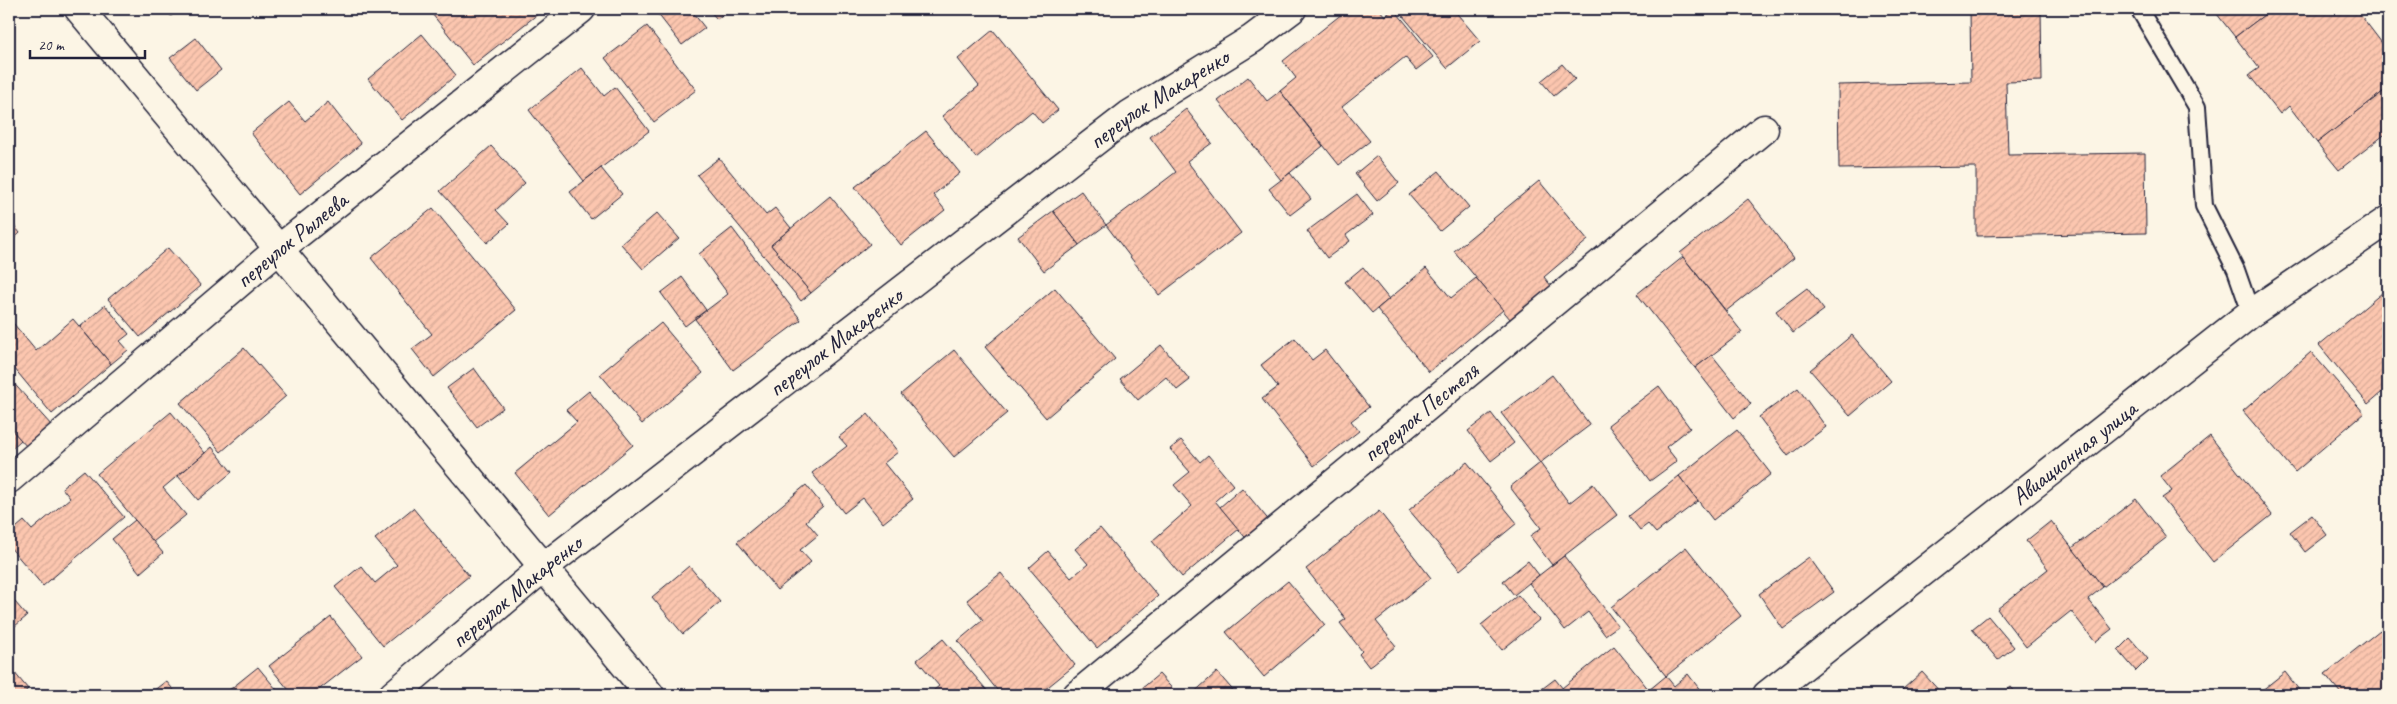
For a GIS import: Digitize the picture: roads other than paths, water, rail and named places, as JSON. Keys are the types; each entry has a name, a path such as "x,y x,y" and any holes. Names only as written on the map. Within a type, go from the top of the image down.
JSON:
{"street":[{"path":"79,9 650,695"},
{"name":"переулок Рылеева","path":"9,480 279,249 581,9"},
{"name":"переулок Макаренко","path":"393,695 544,567 1129,114 1252,39 1292,9"},
{"name":"переулок Пестеля","path":"1077,695 1764,129"},
{"name":"Авиационная улица","path":"1767,695 2251,313 2388,220"}],"lane":[{"path":"2139,9 2197,107 2204,206 2236,270 2251,313"}]}
